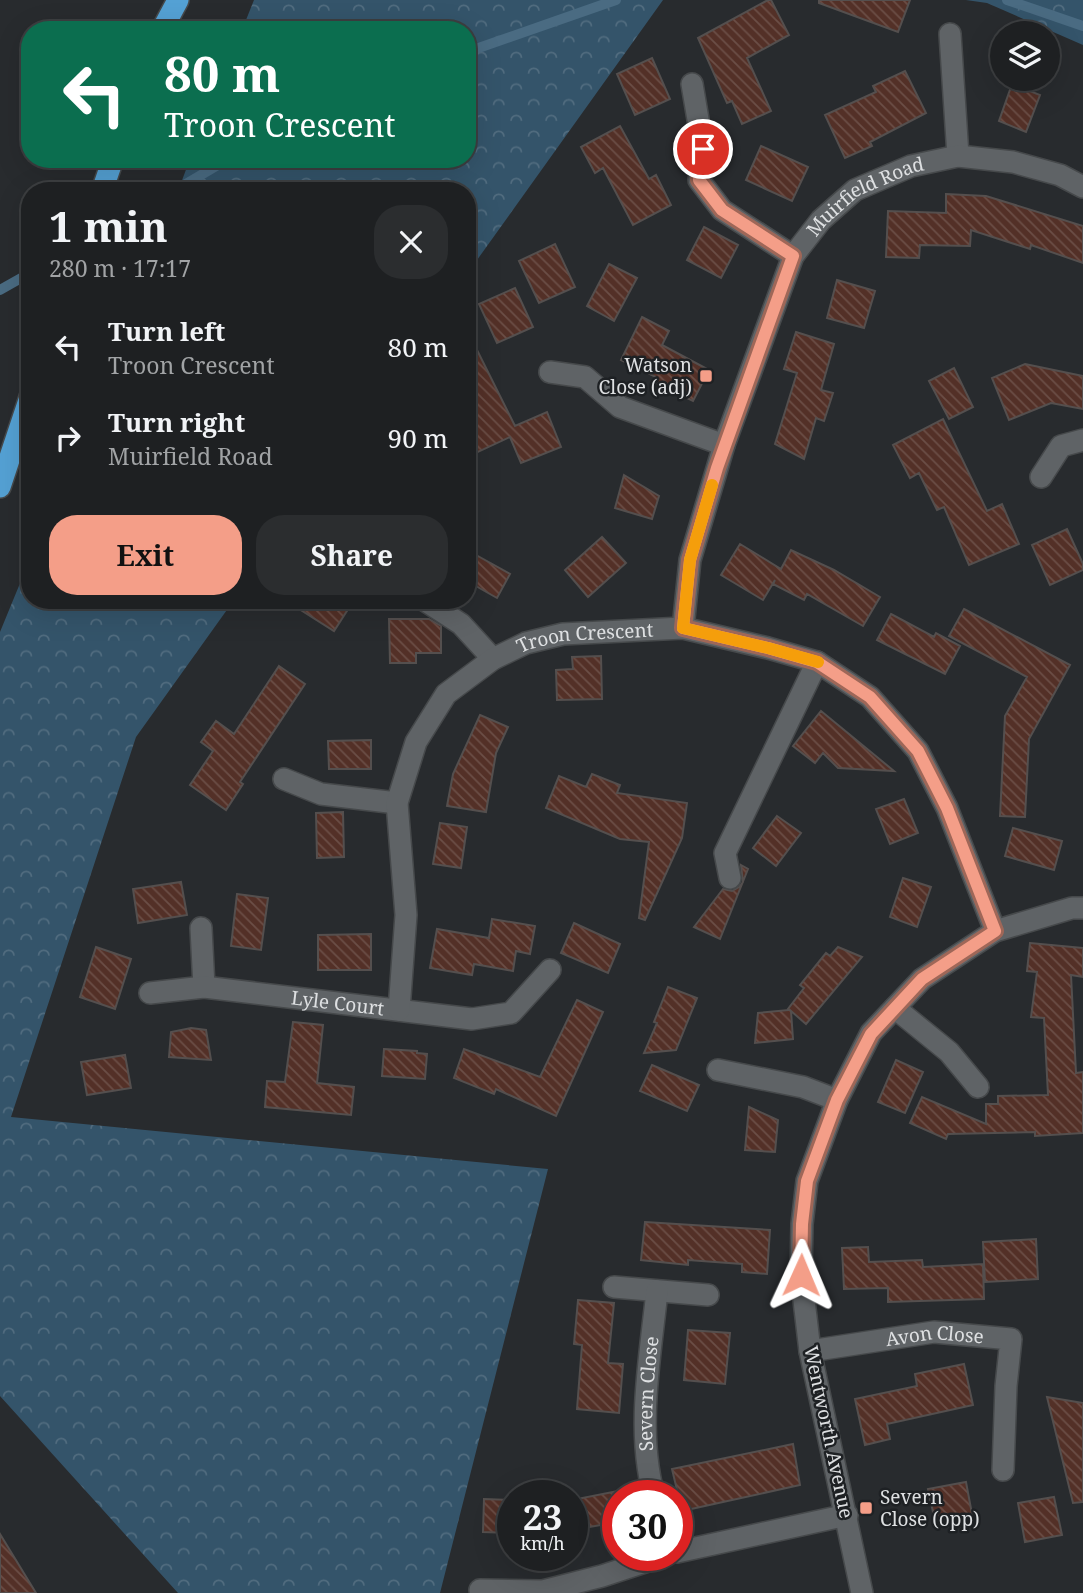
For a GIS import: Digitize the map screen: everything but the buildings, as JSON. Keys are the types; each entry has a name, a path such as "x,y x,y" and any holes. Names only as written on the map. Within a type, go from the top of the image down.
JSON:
{"highway":[{"path":"167,21 178,0"},
{"path":"0,487 21,424"}],"street":[{"path":"950,34 958,156"},
{"path":"692,84 703,149 699,180 722,210 793,256"},
{"name":"Muirfield Road","path":"683,628 690,560 724,445 793,256 821,220 855,190 911,166 958,156 1013,162 1060,175 1083,187"},
{"path":"550,372 585,377 620,407 724,445"},
{"path":"1041,477 1061,446 1083,440"},
{"path":"438,609 461,624 493,659"},
{"name":"Troon Crescent","path":"399,1010 406,915 397,803 416,742 446,694 493,659 526,643 563,634 683,628 817,662 870,697 918,751 947,808 995,931"},
{"path":"730,878 725,853 817,662"},
{"path":"284,779 321,794 397,803"},
{"name":"Wentworth Avenue","path":"862,1593 810,1351 801,1275 802,1224 807,1181 837,1100 871,1034 922,979 995,931 1072,908 1083,908"},
{"path":"201,928 204,987"},
{"name":"Lyle Court","path":"150,993 204,987 472,1019 511,1013 550,970"},
{"path":"895,1008 948,1052 978,1087"},
{"path":"718,1070 803,1087 837,1100"},
{"path":"614,1287 708,1296"},
{"name":"Severn Close","path":"650,1480 646,1467 645,1415 657,1291"},
{"name":"Avon Close","path":"810,1351 934,1332 1011,1339 1006,1386 1003,1470"},
{"path":"693,1549 847,1515"},
{"path":"481,1590 543,1592 617,1571"}],"green space":[{"path":"254,0 663,0 476,261 476,182 181,182 187,168 476,168 476,21 246,21"},
{"path":"966,0 1083,0 1083,45 1060,35 1060,21 1028,21 987,3"},
{"path":"21,581 21,609 228,609 136,737 11,1117 548,1169 440,1593 178,1593 0,1396 0,632"}],"waterway":[{"path":"476,49 616,0"},
{"path":"1007,0 1083,26"},
{"path":"189,182 213,168"},
{"path":"0,290 21,278"}],"slow traffic":[{"path":"712,485 690,560 683,628 818,662"}],"place":[{"name":"Watson Close (adj)","path":"706,376"},
{"name":"Severn Close (opp)","path":"866,1508"}],"route":[{"path":"703,149 699,180 722,210 793,256 717,468 690,560 683,628 817,662 870,697 918,751 947,808 995,931 922,979 871,1034 837,1100 807,1181 802,1224 801,1275"}]}
